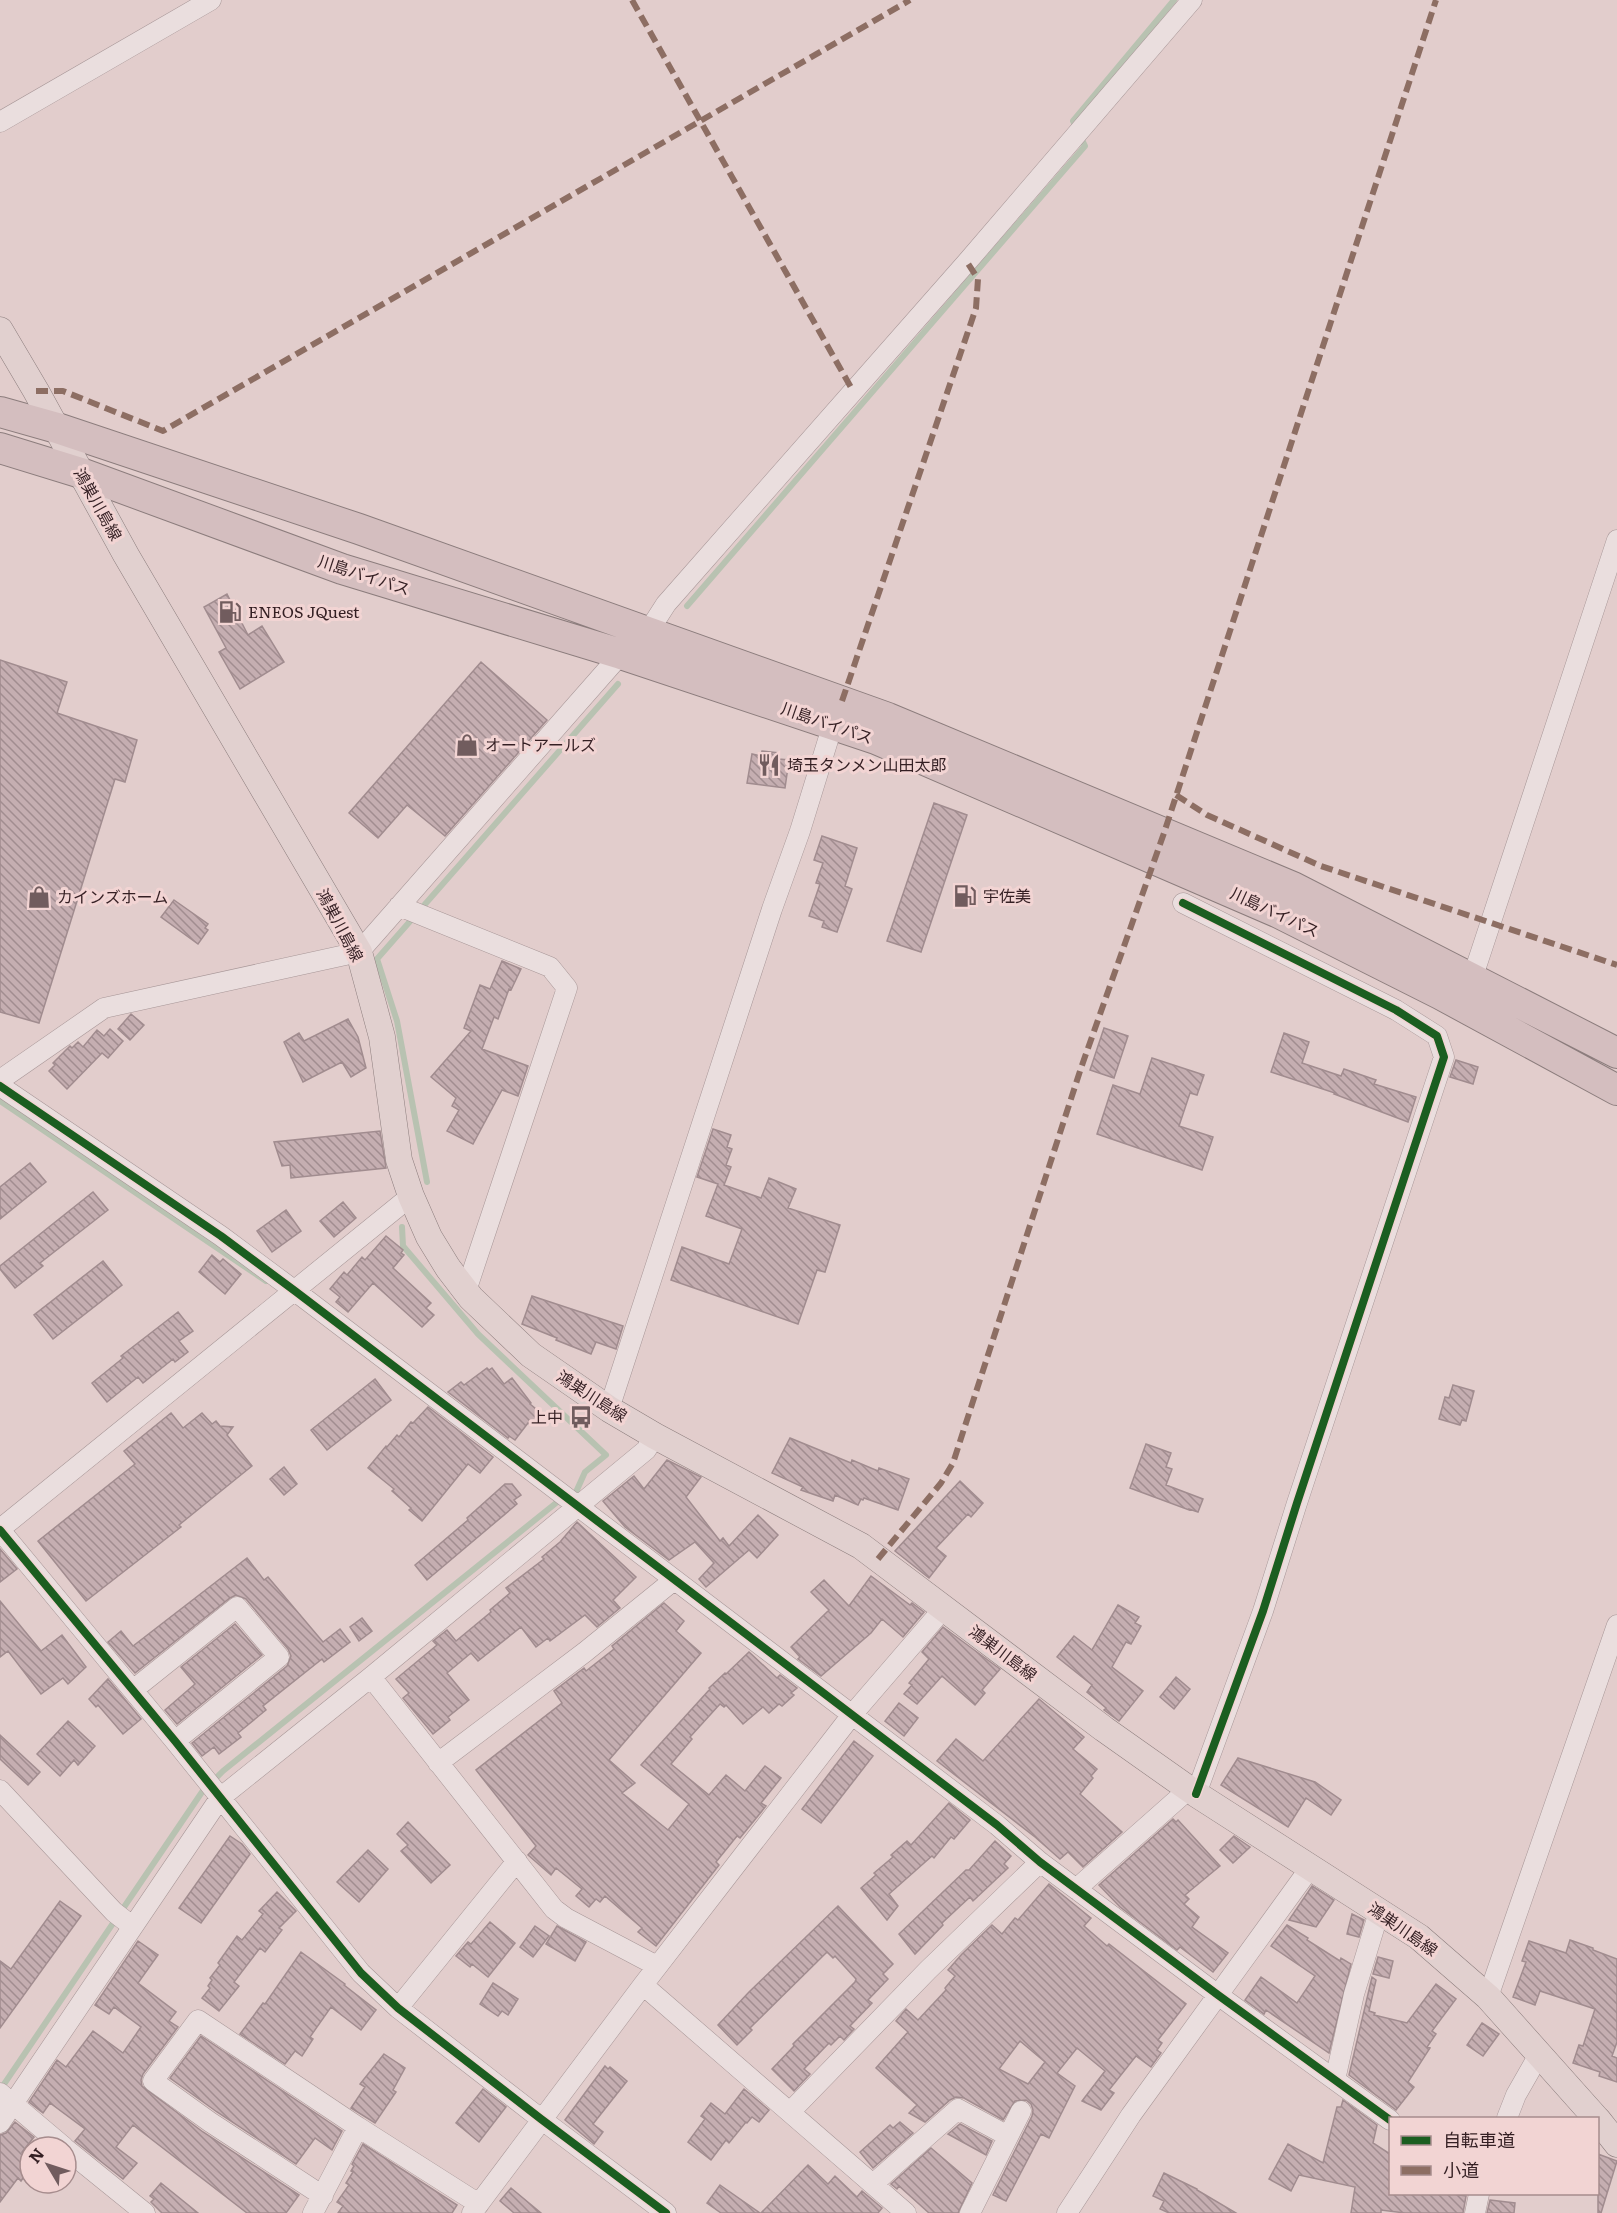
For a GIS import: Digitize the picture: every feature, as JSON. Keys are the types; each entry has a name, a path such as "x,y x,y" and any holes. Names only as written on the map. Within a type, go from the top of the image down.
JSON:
{"highway":[{"name":"川島バイパス","path":"0,412 57,428 359,529 888,718 1293,887 1617,1053"},
{"name":"川島バイパス","path":"0,448 81,473 342,569 621,654 876,739 1279,913 1440,994 1617,1090"}],"main road":[{"name":"鴻巣川島線","path":"0,330 57,428 126,555 358,952 382,1037 399,1160 411,1196 429,1237 448,1268 466,1291 531,1355 609,1409 861,1546 1104,1729 1193,1792 1419,1937 1488,1997 1595,2117"},
{"name":"鴻巣川島線","path":"1599,2122 1617,2145"}],"street":[{"path":"0,122 211,0"},
{"path":"648,632 666,604 967,262 1192,0"},
{"path":"1472,978 1617,540"},
{"path":"0,1080 104,1008 358,952 621,654"},
{"path":"609,1409 768,921 800,831 833,724"},
{"path":"1076,1888 1193,1792 1263,1611 1444,1058 1437,1036 1396,1010 1183,903"},
{"path":"399,906 550,968 567,988 466,1291"},
{"path":"0,1086 221,1236 295,1291 997,1825 1040,1862 1389,2119"},
{"path":"411,1196 0,1529 175,1741 361,1973 398,2008 666,2213"},
{"path":"0,2123 5,2098 123,1919 214,1791 371,1677 646,1450 655,1436"},
{"path":"438,1763 585,1652 674,1580"},
{"path":"133,1690 237,1607 279,1657 175,1741"},
{"path":"358,2127 318,2204 153,2081 198,2020 358,2127 475,2208 657,1966 851,1716 944,1608"},
{"path":"1488,1997 1617,1625"},
{"path":"371,1677 554,1909 566,1918 657,1966"},
{"path":"0,1790 123,1919"},
{"path":"398,2008 517,1861"},
{"path":"790,2112 928,1970 1040,1862"},
{"path":"1066,2213 1131,2115 1310,1868"},
{"path":"1335,2080 1354,1994 1379,1912"},
{"path":"643,1985 906,2213"},
{"path":"1507,2117 1516,2095 1540,2053"},
{"path":"5,2098 49,2135"},
{"path":"873,2184 958,2109 1008,2136"},
{"path":"970,2213 1021,2111"},
{"path":"78,2159 145,2213"},
{"path":"1476,2213 1479,2195"}],"building":[{"path":"227,594 248,635 262,626 284,662 240,689 219,652 226,648 204,607"},
{"name":"カインズホーム","path":"0,660 67,682 57,713 137,740 125,782 115,779 39,1023 0,1012"},
{"name":"オートアールズ","path":"481,662 547,720 445,836 407,805 378,838 349,813"},
{"name":"埼玉タンメン山田太郎","path":"762,751 779,753 779,759 789,760 785,788 747,783 752,754 761,756"},
{"path":"934,803 967,815 921,952 887,941"},
{"path":"822,836 857,848 845,886 852,889 837,932 822,927 824,921 809,916 820,884 816,883 823,863 814,860"},
{"path":"174,900 208,924 205,928 208,930 198,944 161,917"},
{"path":"502,961 521,969 511,990 509,989 498,1019 494,1017 482,1049 528,1066 518,1096 502,1090 473,1144 447,1131 459,1110 452,1106 456,1098 431,1077 471,1031 464,1028 480,985 490,989"},
{"path":"131,1014 144,1025 130,1040 118,1029"},
{"path":"348,1019 358,1037 366,1068 351,1077 342,1062 303,1082 284,1042 299,1033 304,1041"},
{"path":"1104,1028 1128,1036 1114,1078 1090,1070"},
{"path":"110,1029 123,1041 108,1058 102,1053 67,1089 49,1071 55,1065 53,1063 70,1046 72,1048 78,1042 83,1047 97,1030 104,1036"},
{"path":"1284,1033 1309,1042 1302,1063 1341,1076 1344,1069 1376,1080 1374,1084 1416,1097 1408,1122 1335,1093 1271,1072"},
{"path":"1152,1058 1204,1075 1197,1095 1190,1093 1179,1126 1213,1137 1202,1170 1097,1134 1113,1085 1140,1094"},
{"path":"1456,1060 1478,1067 1473,1084 1450,1077"},
{"path":"713,1129 731,1135 727,1147 732,1149 726,1165 731,1167 724,1185 761,1198 769,1178 796,1189 788,1208 840,1225 825,1272 817,1270 798,1324 671,1280 682,1247 729,1264 742,1229 706,1216 718,1184 697,1177"},
{"path":"380,1131 386,1168 291,1178 290,1165 282,1166 274,1142"},
{"path":"30,1163 46,1182 0,1219 0,1187"},
{"path":"93,1192 108,1210 40,1263 43,1266 15,1288 0,1266"},
{"path":"343,1202 356,1218 334,1237 320,1221"},
{"path":"286,1210 301,1231 272,1252 257,1231"},
{"path":"386,1236 403,1250 401,1253 404,1255 393,1268 431,1303 426,1308 434,1315 422,1327 373,1283 348,1312 336,1302 340,1297 330,1289 344,1272 347,1275 362,1257 365,1260"},
{"path":"212,1255 220,1262 223,1259 241,1274 225,1294 199,1272"},
{"path":"103,1261 122,1285 53,1339 34,1315"},
{"path":"532,1296 623,1326 616,1349 596,1342 591,1354 522,1324"},
{"path":"178,1312 193,1331 179,1341 188,1352 175,1362 173,1359 143,1383 138,1377 107,1402 92,1383 123,1358 121,1356"},
{"path":"487,1368 489,1370 492,1368 504,1384 512,1378 530,1404 541,1413 532,1425 528,1423 515,1440 509,1436 508,1438 448,1392 461,1382 464,1385"},
{"path":"375,1379 391,1400 327,1450 311,1430"},
{"path":"1453,1385 1474,1391 1466,1421 1462,1420 1460,1425 1439,1419 1445,1397 1449,1398"},
{"path":"428,1407 493,1457 480,1473 468,1464 422,1521 392,1491 394,1489 368,1468 386,1446 397,1435 399,1437"},
{"path":"171,1413 183,1428 202,1413 212,1424 216,1421 220,1426 233,1427 227,1435 252,1466 179,1525 181,1527 86,1601 38,1541 135,1464 124,1451"},
{"path":"790,1438 851,1463 852,1460 878,1471 879,1468 909,1479 898,1510 864,1498 858,1505 835,1495 833,1501 801,1490 803,1487 772,1473"},
{"path":"1146,1444 1171,1453 1166,1467 1172,1469 1166,1485 1203,1499 1198,1512 1130,1488"},
{"path":"667,1460 701,1477 686,1497 720,1541 723,1538 729,1546 758,1515 778,1535 757,1558 749,1550 706,1587 699,1579 714,1563 695,1542 669,1560 625,1527 603,1501 634,1476 644,1489"},
{"path":"284,1467 297,1484 284,1495 270,1479"},
{"path":"960,1481 983,1503 971,1517 968,1514 936,1548 946,1556 929,1578 895,1551"},
{"path":"505,1484 512,1484 521,1495 514,1500 517,1504 427,1580 415,1565 468,1520 467,1518"},
{"path":"577,1522 636,1577 613,1600 620,1608 597,1627 585,1615 550,1641 548,1638 536,1647 521,1627 478,1661 471,1653 447,1673 469,1700 448,1717 450,1720 433,1734 403,1698 409,1693 396,1679 437,1645 433,1641 447,1630 456,1641 491,1612 490,1610 510,1593 506,1588 544,1559 542,1557 560,1542"},
{"path":"0,1549 17,1569 0,1582"},
{"path":"247,1558 264,1580 268,1577 323,1642 340,1629 350,1642 324,1662 322,1659 263,1706 266,1710 238,1733 241,1737 219,1754 214,1747 202,1756 192,1743 287,1666 291,1656 288,1649 246,1599 236,1595 135,1673 108,1642 121,1631 133,1646"},
{"path":"871,1576 910,1605 912,1603 924,1612 903,1637 882,1619 871,1633 821,1676 798,1659 800,1657 791,1647 829,1610 811,1592 824,1580 849,1606"},
{"path":"0,1601 41,1651 62,1635 86,1667 68,1684 63,1678 41,1694 8,1651 0,1657"},
{"path":"664,1603 684,1621 676,1631 701,1653 609,1760 635,1783 622,1793 668,1830 689,1804 641,1765 709,1688 749,1652 777,1678 780,1675 797,1688 791,1693 794,1695 782,1706 779,1704 769,1713 763,1707 743,1724 726,1705 724,1707 720,1704 690,1737 692,1739 671,1764 709,1795 726,1775 745,1791 765,1766 781,1778 761,1803 766,1806 740,1838 737,1836 716,1862 719,1865 656,1946 638,1932 642,1928 605,1896 600,1902 596,1899 589,1907 576,1896 582,1889 556,1868 551,1875 528,1855 536,1846 476,1770 562,1703 554,1691 584,1668 586,1671 614,1649 612,1646"},
{"path":"1118,1605 1139,1617 1135,1623 1141,1626 1131,1644 1126,1642 1112,1667 1143,1691 1119,1721 1104,1710 1106,1708 1087,1692 1092,1685 1057,1657 1074,1636 1092,1650"},
{"path":"362,1618 372,1631 359,1641 350,1627"},
{"path":"235,1624 262,1655 177,1724 165,1710 195,1684 181,1667"},
{"path":"943,1627 1000,1669 982,1690 985,1693 975,1705 942,1676 917,1704 904,1694 912,1685 909,1683 929,1659 922,1652"},
{"path":"1176,1677 1190,1689 1174,1709 1160,1697"},
{"path":"108,1679 141,1719 123,1734 98,1705 96,1707 89,1699"},
{"path":"1039,1699 1084,1737 1073,1749 1097,1769 1080,1794 1122,1832 1083,1867 1068,1852 1060,1859 937,1761 956,1739 983,1761"},
{"path":"899,1703 918,1718 904,1736 885,1721"},
{"path":"68,1721 95,1746 78,1765 74,1760 60,1776 37,1754"},
{"path":"0,1735 40,1772 28,1785 0,1759"},
{"path":"854,1741 873,1756 821,1823 802,1809"},
{"path":"1238,1758 1315,1782 1341,1800 1331,1815 1306,1798 1288,1827 1221,1785"},
{"path":"949,1803 970,1820 954,1839 951,1837 934,1858 932,1856 889,1894 898,1906 887,1920 861,1888 907,1841 911,1845"},
{"path":"1173,1819 1176,1822 1178,1820 1220,1866 1185,1895 1189,1899 1184,1904 1199,1917 1192,1927 1228,1953 1213,1972 1180,1947 1177,1950 1120,1907 1099,1885"},
{"path":"408,1822 450,1865 431,1883 401,1851 408,1845 397,1834"},
{"path":"230,1836 242,1844 250,1854 201,1923 179,1908"},
{"path":"1234,1836 1250,1847 1233,1863 1220,1850"},
{"path":"995,1841 1011,1856 1004,1864 1008,1868 973,1901 970,1897 942,1923 943,1925 915,1954 899,1934 966,1870 969,1870"},
{"path":"368,1850 388,1869 359,1902 337,1882"},
{"path":"1049,1884 1091,1918 1084,1926 1107,1946 1109,1944 1186,2004 1158,2040 1162,2043 1157,2050 1161,2053 1151,2067 1136,2056 1109,2090 1114,2093 1101,2110 1082,2101 1105,2071 1077,2048 1057,2073 1075,2086 1049,2138 1041,2134 1006,2201 993,2195 1032,2116 1031,2104 1026,2100 1015,2101 1003,2120 964,2098 956,2097 925,2122 909,2113 917,2105 876,2068 908,2032 896,2021 906,2009 918,2020 946,1990 945,1988 955,1976 948,1970 962,1954 992,1925 1002,1934 1015,1918 1018,1920","holes":["1020,2041 1045,2062 1028,2084 999,2069"]},
{"path":"1312,1886 1334,1900 1316,1927 1289,1920"},
{"path":"277,1892 296,1911 279,1928 282,1930 265,1952 260,1948 234,1982 239,1986 219,2011 202,1998 210,1988 208,1986 212,1980 210,1978 237,1936 242,1940 263,1914 259,1911"},
{"path":"60,1901 81,1916 0,2028 0,1961 11,1969"},
{"path":"838,1906 893,1964 883,1974 888,1979 868,2000 872,2003 850,2026 854,2029 844,2040 840,2036 831,2045 829,2043 804,2069 810,2074 794,2091 772,2069 794,2046 793,2044 855,1982 856,1979 835,1956 833,1958 827,1952 750,2028 752,2030 737,2045 718,2025"},
{"path":"1352,1914 1364,1920 1359,1937 1347,1934"},
{"path":"490,1922 515,1943 488,1977 472,1964 470,1967 456,1956 468,1942 471,1944"},
{"path":"1287,1925 1340,1961 1341,1958 1351,1964 1329,2053 1266,2010 1264,2014 1245,2000 1261,1977 1297,2003 1315,1976 1271,1946"},
{"path":"535,1926 549,1936 533,1957 520,1947"},
{"path":"557,1926 586,1942 575,1961 546,1944"},
{"path":"1570,1940 1617,1959 1617,2042 1612,2056 1617,2058 1617,2082 1599,2076 1600,2072 1573,2063 1579,2045 1583,2046 1595,2009 1540,1991 1535,2005 1513,1997 1526,1962 1522,1961 1529,1941 1566,1953"},
{"path":"138,1941 158,1955 138,1983 176,2012 169,2021 178,2027 143,2074 142,2086 203,2132 299,2195 286,2213 247,2213 133,2125 116,2147 137,2163 123,2179 78,2143 78,2137 85,2129 50,2103 43,2113 29,2102 57,2060 66,2067 93,2031 123,2053 141,2027 114,2007 109,2014 95,2005"},
{"path":"301,1952 376,2010 361,2030 331,2007 310,2037 313,2039 302,2056 295,2051 285,2064 240,2034 263,2003 265,2004"},
{"path":"1378,1957 1393,1961 1389,1978 1373,1974"},
{"path":"1372,1977 1376,1980 1369,2011 1375,2013 1374,2015 1407,2023 1436,1984 1456,1999 1432,2031 1436,2034 1427,2047 1430,2048 1408,2082 1414,2087 1396,2110 1349,2075"},
{"path":"493,1983 518,1999 508,2015 502,2011 498,2016 480,2004"},
{"path":"1482,2023 1499,2034 1483,2056 1467,2045"},
{"path":"201,2036 342,2131 332,2150 315,2138 296,2164 170,2078"},
{"path":"384,2054 405,2068 393,2090 396,2092 375,2123 351,2108 365,2087 360,2084"},
{"path":"605,2066 608,2069 610,2067 627,2081 593,2124 603,2132 594,2144 565,2120"},
{"path":"483,2089 506,2107 479,2142 456,2123"},
{"path":"744,2089 769,2110 759,2122 752,2117 746,2122 729,2143 726,2140 711,2160 688,2142 705,2119 701,2116 711,2103 725,2114"},
{"path":"1343,2100 1377,2125 1373,2143 1389,2153 1389,2195 1466,2196 1463,2213 1405,2213 1381,2210 1381,2213 1351,2213 1355,2187 1299,2175 1291,2191 1269,2179 1288,2144 1323,2163 1337,2107 1341,2107"},
{"path":"15,2122 31,2135 18,2135 18,2178 0,2202 0,2135 6,2133"},
{"path":"900,2122 913,2133 873,2168 860,2152 890,2125 893,2128"},
{"path":"960,2124 992,2141 986,2155 948,2134"},
{"path":"363,2144 457,2205 452,2213 338,2213 343,2206 337,2202 349,2185 346,2183 353,2172 351,2171 354,2166 352,2164"},
{"path":"931,2148 972,2183 958,2213 929,2213 899,2186 897,2189 891,2184"},
{"path":"1599,2154 1617,2161 1601,2213 1598,2213"},
{"path":"808,2165 828,2184 835,2176 857,2197 862,2191 882,2208 878,2213 761,2213"},
{"path":"1164,2173 1197,2189 1236,2213 1169,2213 1160,2209 1164,2201 1153,2196"},
{"path":"161,2183 198,2213 162,2213 151,2202 154,2199 150,2196"},
{"path":"720,2185 760,2213 721,2213 707,2203"},
{"path":"511,2188 541,2213 514,2213 500,2201"},
{"path":"1490,2200 1515,2203 1514,2213 1487,2213"}],"waterway":[{"path":"687,606 1085,146 1073,121 1174,0"},
{"path":"427,1182 397,1021 377,959 618,684"},
{"path":"0,1101 266,1281"},
{"path":"402,1227 403,1246 478,1334 606,1455 585,1472 576,1492 571,1495"},
{"path":"0,2090 202,1792 223,1771 561,1499"}],"marked path":[{"path":"632,0 853,391"},
{"path":"36,391 63,391 163,431 910,0"},
{"path":"878,1559 941,1483 953,1463 1081,1068 1164,833 1436,0"},
{"path":"842,701 976,308 978,279 967,262"},
{"path":"1176,795 1207,815 1321,866 1617,965"}],"cycle path":[{"path":"1183,903 1396,1010 1437,1036 1444,1057 1263,1611 1196,1794"},
{"path":"0,1086 221,1236 295,1291 997,1825 1040,1862 1389,2119"},
{"path":"0,1530 175,1741 361,1973 398,2008 666,2213"}],"place":[{"name":"ENEOS JQuest","path":"230,612"},
{"name":"オートアールズ","path":"467,745"},
{"name":"埼玉タンメン山田太郎","path":"769,765"},
{"name":"宇佐美","path":"965,896"},
{"name":"カインズホーム","path":"39,897"},
{"name":"上中","path":"581,1417"}]}
